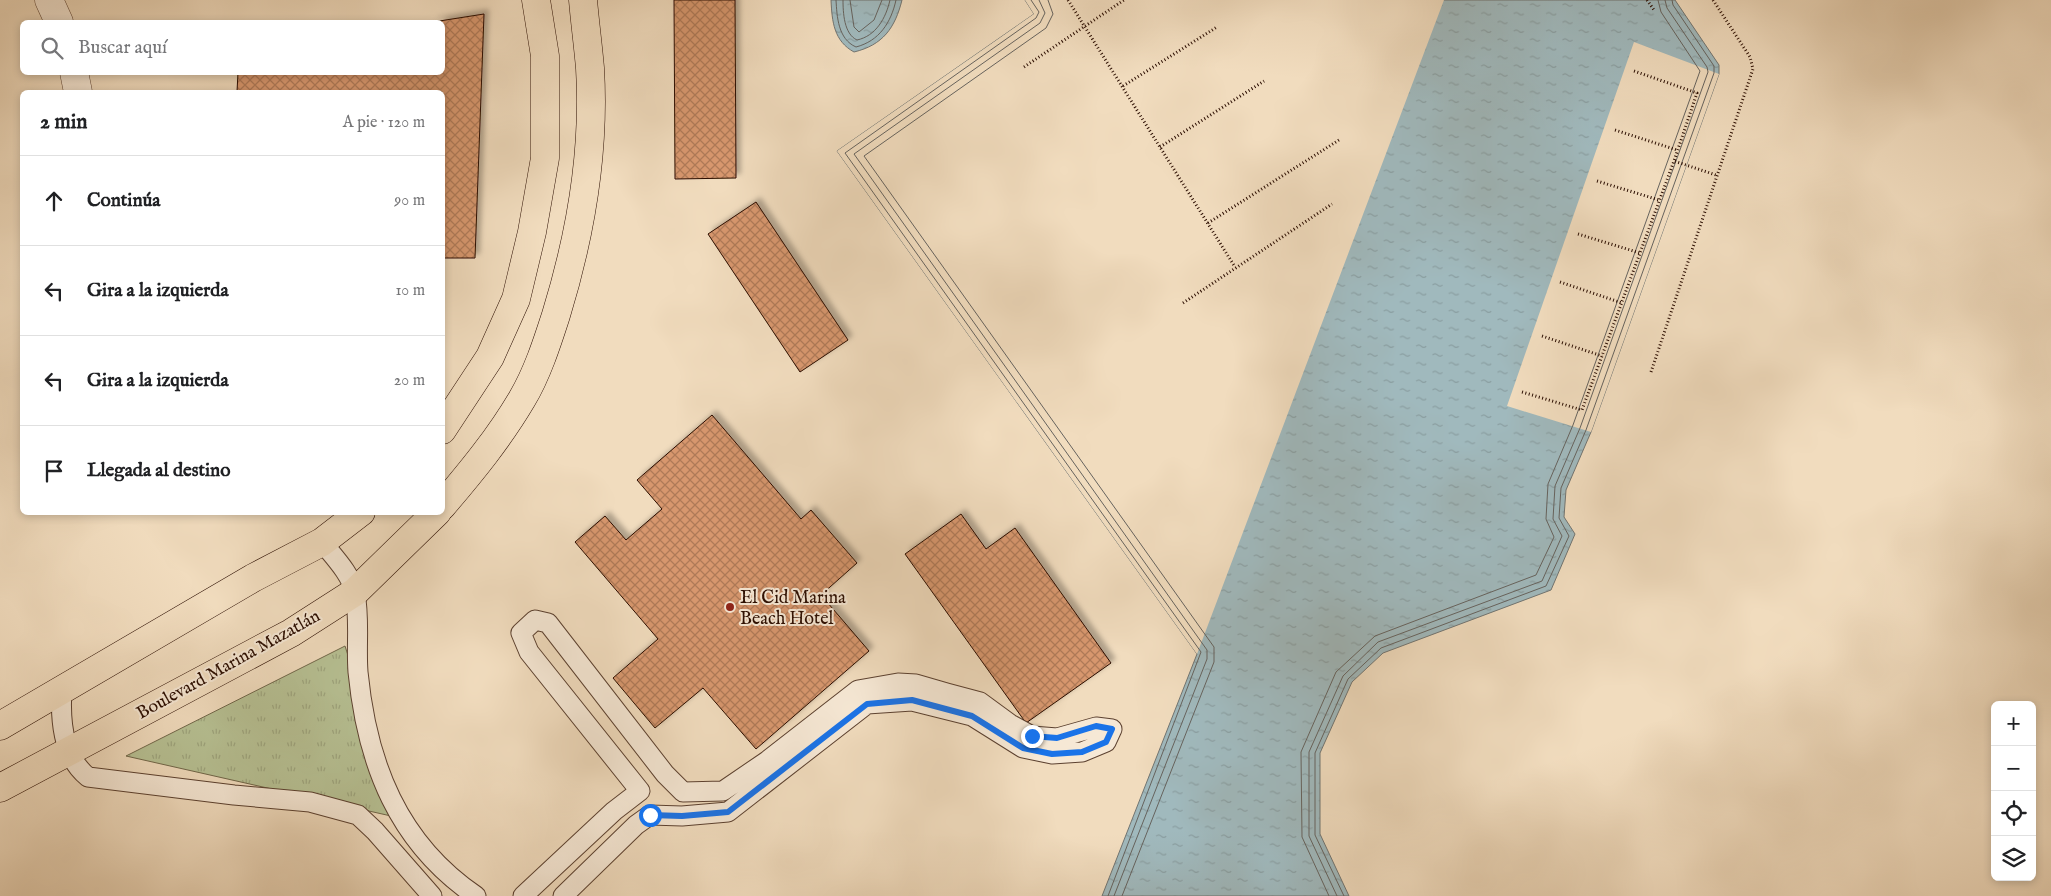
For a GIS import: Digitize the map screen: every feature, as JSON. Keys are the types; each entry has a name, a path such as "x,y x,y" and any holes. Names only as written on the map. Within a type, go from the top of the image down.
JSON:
{"main road":[{"path":"445,426 490,358 509,316 516,299 532,232 544,158 545,56 536,0"},
{"path":"445,502 484,456 522,398 549,338 569,273 584,193 590,133 590,69 583,0"},
{"path":"0,726 253,578 322,542 357,515"},
{"name":"Boulevard Marina Mazatlán","path":"0,788 292,633 355,592 434,515"}],"street":[{"path":"49,0 58,20"},
{"path":"75,75 78,90"}],"lane":[{"path":"322,542 346,574 355,592 358,672 368,742 382,782 416,840 453,880 476,896"},
{"path":"523,896 614,811 640,791 529,652 521,633 535,620 548,623 665,774 683,792 723,791 767,761 858,690 876,686 916,684 980,702 1010,724 1032,736 1057,738 1096,726 1112,729 1106,742 1082,752 1052,754 1023,748 972,716 912,700 867,704 728,812 682,816 650,815 636,825 563,896"},
{"path":"62,690 61,711 70,752 82,772 88,777 234,795 310,802 358,815 375,831 432,896"}],"path":[{"path":"1068,0 1235,267"},
{"path":"1024,67 1124,0"},
{"path":"1647,0 1654,10"},
{"path":"1651,372 1753,69 1750,57 1713,0"},
{"path":"1122,86 1218,27"},
{"path":"1522,392 1582,410 1674,161 1697,93 1634,71"},
{"path":"1160,147 1264,80"},
{"path":"1614,130 1677,150"},
{"path":"1208,223 1339,140"},
{"path":"1674,161 1716,175"},
{"path":"1597,181 1659,200"},
{"path":"1183,303 1332,204"},
{"path":"1578,234 1640,253"},
{"path":"1560,282 1622,303"},
{"path":"1542,336 1602,356"}],"green space":[{"path":"345,646 396,806 391,816 126,756"}],"water":[{"path":"831,0 902,0 896,19 886,34 873,45 854,52 847,48 838,37 833,23"},
{"path":"1025,0 1675,0 1719,65 1719,74 1591,432 1566,490 1564,517 1575,534 1551,590 1383,653 1352,682 1320,753 1320,834 1349,896 1102,896 1197,654 837,151 1034,14"}],"pier":[{"path":"1025,0 1444,0 1197,654 837,151 1034,14"},
{"path":"1634,42 1719,74 1591,432 1507,406"}],"building":[{"path":"674,0 735,0 736,178 675,179"},
{"path":"484,14 475,258 445,258 445,90 237,90 238,75 445,75 445,20"},
{"path":"756,202 848,340 800,372 708,234"},
{"path":"712,415 801,519 811,510 857,563 821,595 869,651 756,749 703,688 655,728 613,678 658,639 575,542 605,516 626,540 662,509 637,480"},
{"path":"961,514 986,549 1015,528 1111,663 1026,723 905,554"}],"place":[{"name":"El Cid Marina Beach Hotel","path":"730,607"}],"route":[{"path":"650,815 682,816 728,812 773,779 867,704 912,700 972,716 1023,748 1052,754 1082,752 1106,742 1112,729 1096,726 1083,732 1057,738 1032,736"}]}
